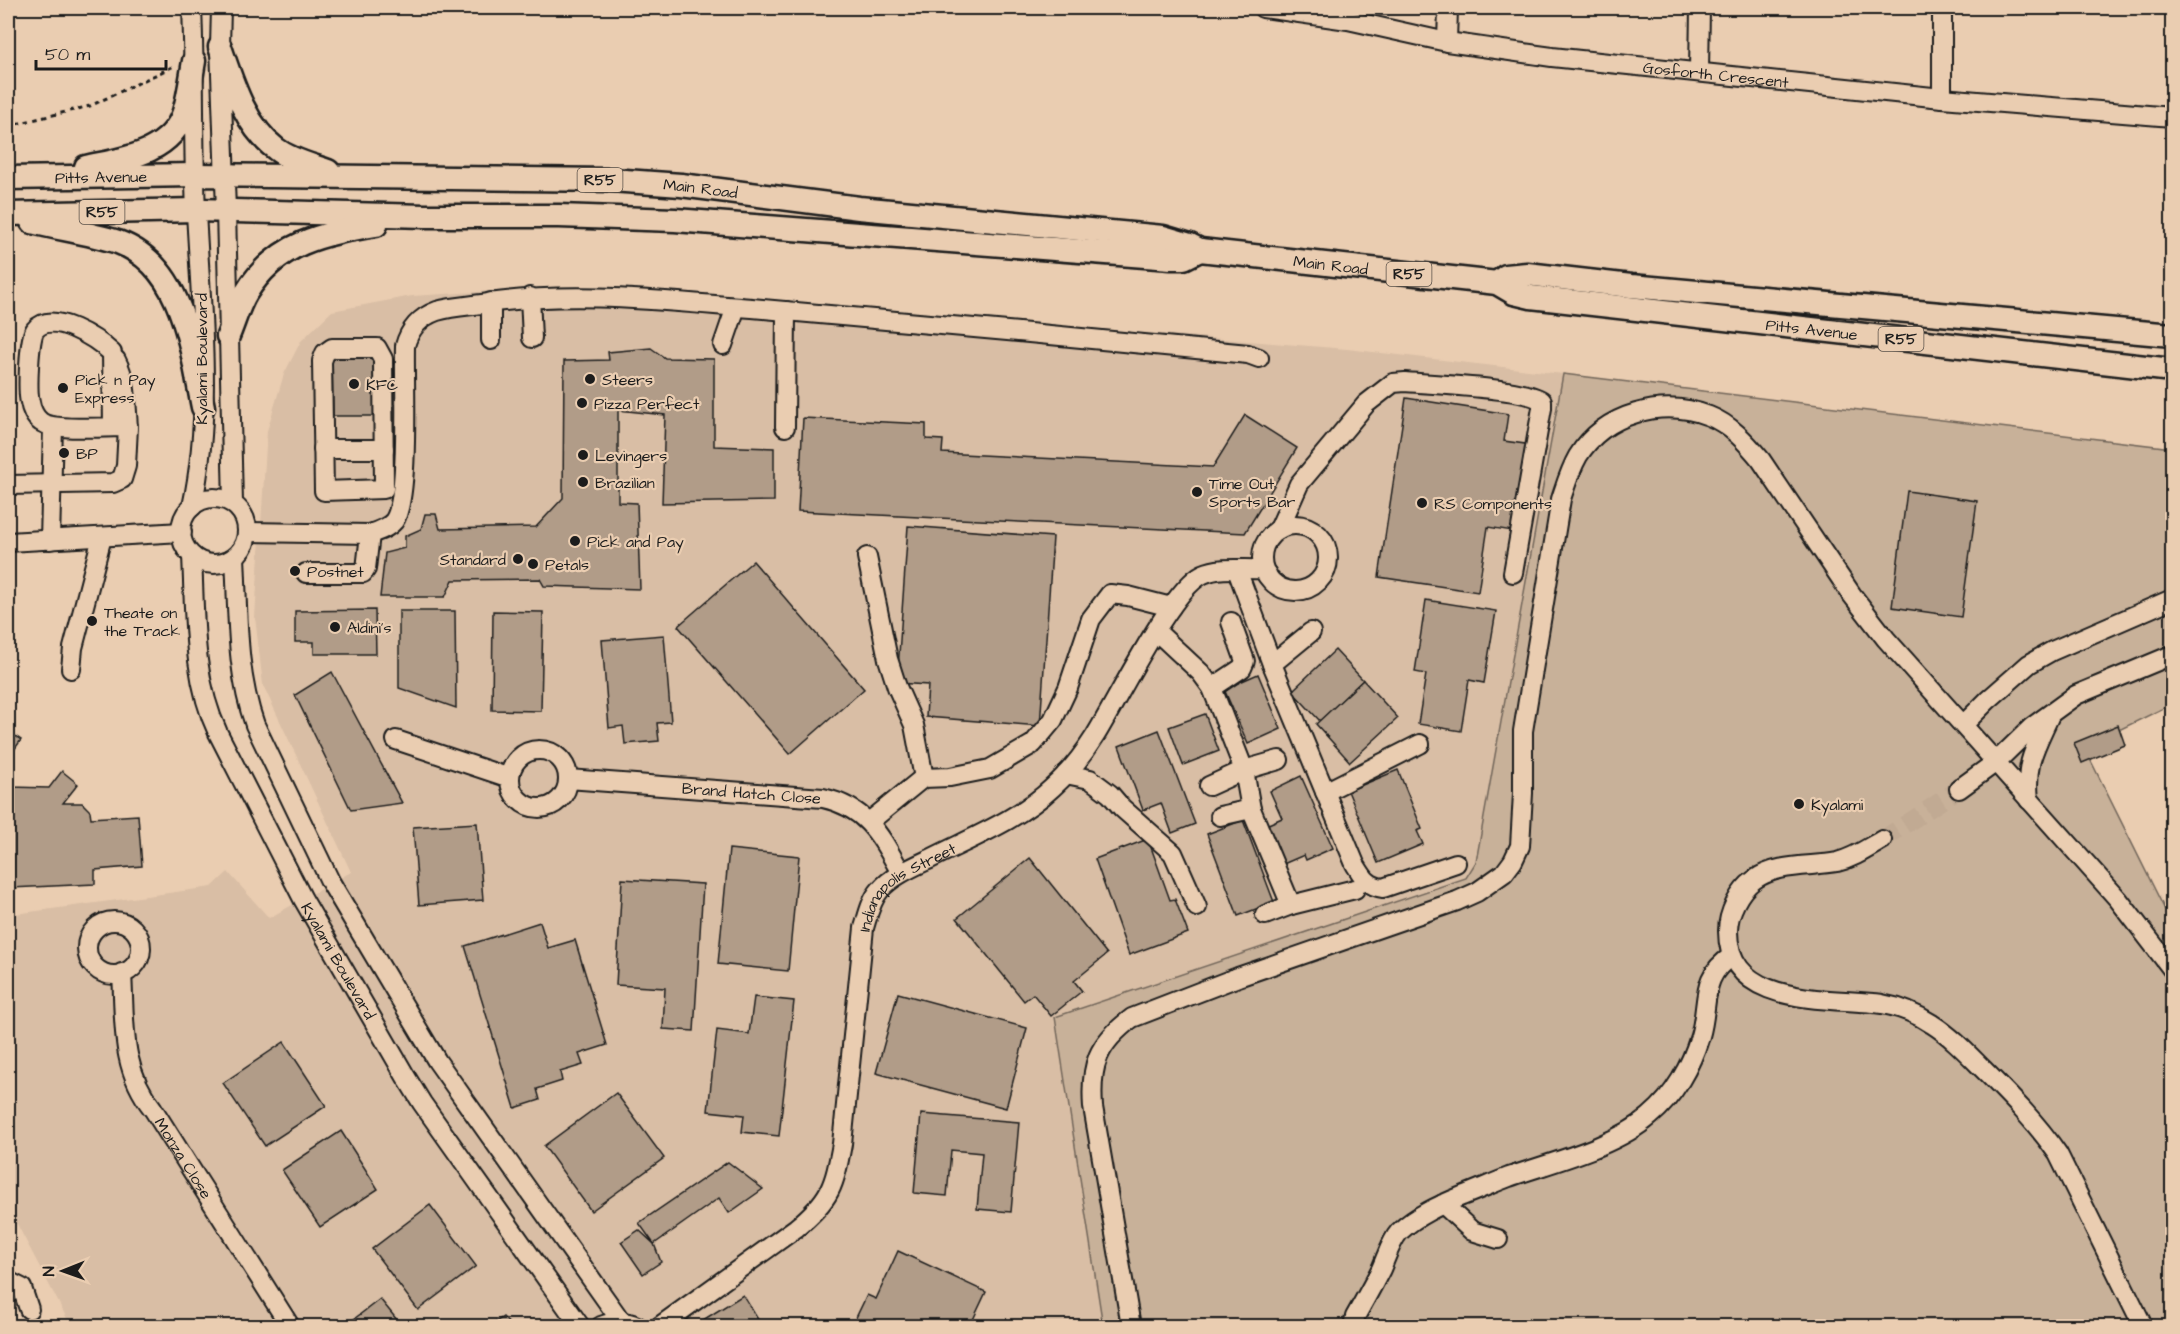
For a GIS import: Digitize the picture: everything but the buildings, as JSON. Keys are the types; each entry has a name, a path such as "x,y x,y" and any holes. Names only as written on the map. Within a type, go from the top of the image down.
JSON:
{"main road":[{"path":"220,47 235,89 262,137 278,150 340,176"},
{"path":"34,177 130,157 161,144 173,131 183,114 194,59"},
{"name":"Main Road","path":"195,175 600,180 681,185 859,208 1163,237 1200,250 1406,274 1497,282 1506,276 1527,274 1630,297"},
{"name":"Pitts Avenue","path":"8,178 195,175"},
{"name":"Main Road","path":"196,210 675,220 1171,258 1192,256 1200,250"},
{"name":"R55","path":"8,215 196,210"},
{"path":"8,215 120,243 155,267 173,293 188,336 203,407"},
{"path":"228,336 245,294 258,276 292,247 314,237 425,216"},
{"name":"Pitts Avenue","path":"1630,297 2172,335"},
{"name":"Pitts Avenue","path":"1630,297 2172,370"}],"street":[{"name":"Kyalami Boulevard","path":"192,8 196,210 204,343 203,407 201,449 192,507 185,516 182,532 185,547 192,556 198,662 207,711 303,898 406,1077 580,1326"},
{"name":"Kyalami Boulevard","path":"221,8 220,47 232,503"},
{"name":"Gosforth Crescent","path":"1263,8 1348,20 1447,42 1552,57 1942,98 2172,117"},
{"path":"1447,42 1448,8"},
{"path":"1699,72 1700,8"},
{"path":"1942,8 1942,98"},
{"path":"530,297 532,338"},
{"path":"248,532 370,534 388,526 395,519 404,486 405,346 408,335 422,320 439,310 530,297 622,298 1236,353 1259,358"},
{"path":"491,302 492,340"},
{"path":"723,345 736,307"},
{"path":"785,427 786,311"},
{"path":"8,485 113,483 122,479 126,466 120,427 125,383 123,373 112,353 102,344 61,322 47,322 36,328 30,339 29,401 34,414 41,422 53,427 120,427"},
{"path":"384,489 383,359 377,348 332,348 325,353 322,361 324,491 384,489 400,501"},
{"path":"1279,529 1299,484 1366,404 1393,383 1503,391 1538,397 1542,401 1542,408 1513,573"},
{"path":"1131,1326 1093,1107 1091,1081 1096,1061 1108,1039 1132,1018 1238,977 1457,901 1477,892 1504,873 1520,846 1523,731 1561,499 1569,473 1579,455 1609,424 1627,415 1648,410 1686,410 1710,416 1745,441 1761,460 1852,595 1886,639 2118,899 2172,969"},
{"path":"50,540 53,427"},
{"path":"323,449 384,449"},
{"path":"192,507 211,498 232,503 241,511 248,532 246,543 235,557 221,564 211,565 200,562 192,556"},
{"path":"1289,525 1309,527 1324,541 1328,551 1326,572 1312,587 1292,591 1273,582 1266,574 1262,554 1271,535 1279,529 1289,525"},
{"path":"8,542 182,532"},
{"path":"306,573 363,573 366,569 370,534"},
{"path":"71,669 73,648 102,537"},
{"name":"Kyalami Boulevard","path":"235,557 240,657 246,699 255,726 331,883 437,1061 629,1324"},
{"path":"867,557 888,659 897,687 914,725 924,778"},
{"name":"Indianapolis Street","path":"660,1326 796,1228 815,1213 828,1197 842,1144 864,928 870,906 880,890 901,873 1023,812 1051,789 1095,737 1156,631 1189,584 1200,575 1214,570 1262,569 1266,574"},
{"path":"1237,570 1272,664 1355,864 1364,879 1373,887 1383,888 1456,863"},
{"path":"869,822 924,778 950,777 990,769 1033,744 1053,720 1068,688 1091,619 1110,594 1171,607"},
{"path":"1963,725 2030,664 2052,651 2172,598"},
{"path":"1212,688 1242,668 1245,661 1231,622"},
{"path":"1156,631 1201,673 1212,688 1244,770 1251,809 1291,905"},
{"path":"1272,664 1311,632"},
{"path":"1959,789 1996,762 2032,727 2076,695 2172,655"},
{"path":"2029,801 2028,766 2032,752 2051,712"},
{"path":"396,740 510,778"},
{"path":"1325,792 1420,744"},
{"path":"540,749 557,755 563,762 568,779 567,788 556,803 538,808 522,802 515,795 510,778 516,761 522,754 540,749"},
{"path":"1209,786 1244,770 1279,760"},
{"path":"1066,774 1090,779 1110,794 1122,808 1173,853 1197,907"},
{"name":"Brand Hatch Close","path":"568,779 824,798 841,802 869,822 901,873"},
{"path":"1220,816 1251,809"},
{"path":"1882,840 1856,855 1839,861 1786,868 1754,879 1744,889 1731,914 1728,941 1732,956 1750,979 1769,989 1817,999 1884,1005 1907,1010 1932,1024 1953,1040 2041,1129 2058,1154 2143,1326"},
{"path":"1265,915 1291,905 1355,889"},
{"path":"1353,1326 1355,1317 1398,1234 1420,1216 1443,1204 1508,1178 1597,1146 1630,1130 1649,1117 1667,1098 1685,1071 1700,1036 1712,974 1719,965 1732,956"},
{"name":"Monza Close","path":"122,973 126,1047 133,1079 141,1095 159,1119 290,1326"},
{"path":"1443,1204 1472,1231 1498,1239"},
{"path":"8,1281 22,1288 29,1309"},
{"path":"601,1326 611,1322 629,1324"}],"path":[{"path":"8,126 90,106 194,59"}],"shaded area":[{"path":"571,286 1347,349 1563,374 1476,862 1466,878 1055,1017 1103,1326 71,1326 8,1207 8,915 212,887 228,872 269,918 351,872 263,685 255,617 267,431 284,374 301,341 332,311 412,296"},
{"name":"Kyalami","path":"1563,374 2172,448 2172,704 2084,747 2172,924 2172,1326 1103,1326 1055,1017 1466,878 1476,862"}],"tunnel":[{"path":"1882,840 1959,789"}],"place":[{"name":"Steers","path":"590,379"},
{"name":"KFC","path":"354,384"},
{"name":"Pick n Pay Express","path":"63,388"},
{"name":"Pizza Perfect","path":"582,403"},
{"name":"BP","path":"64,453"},
{"name":"Levingers","path":"583,455"},
{"name":"Brazilian","path":"583,482"},
{"name":"Time Out Sports Bar","path":"1197,492"},
{"name":"RS Components","path":"1422,503"},
{"name":"Pick and Pay","path":"575,541"},
{"name":"Standard","path":"518,559"},
{"name":"Petals","path":"533,564"},
{"name":"Postnet","path":"295,571"},
{"name":"Theate on the Track","path":"92,621"},
{"name":"Aldini's","path":"335,627"},
{"name":"Kyalami","path":"1799,804"}]}
